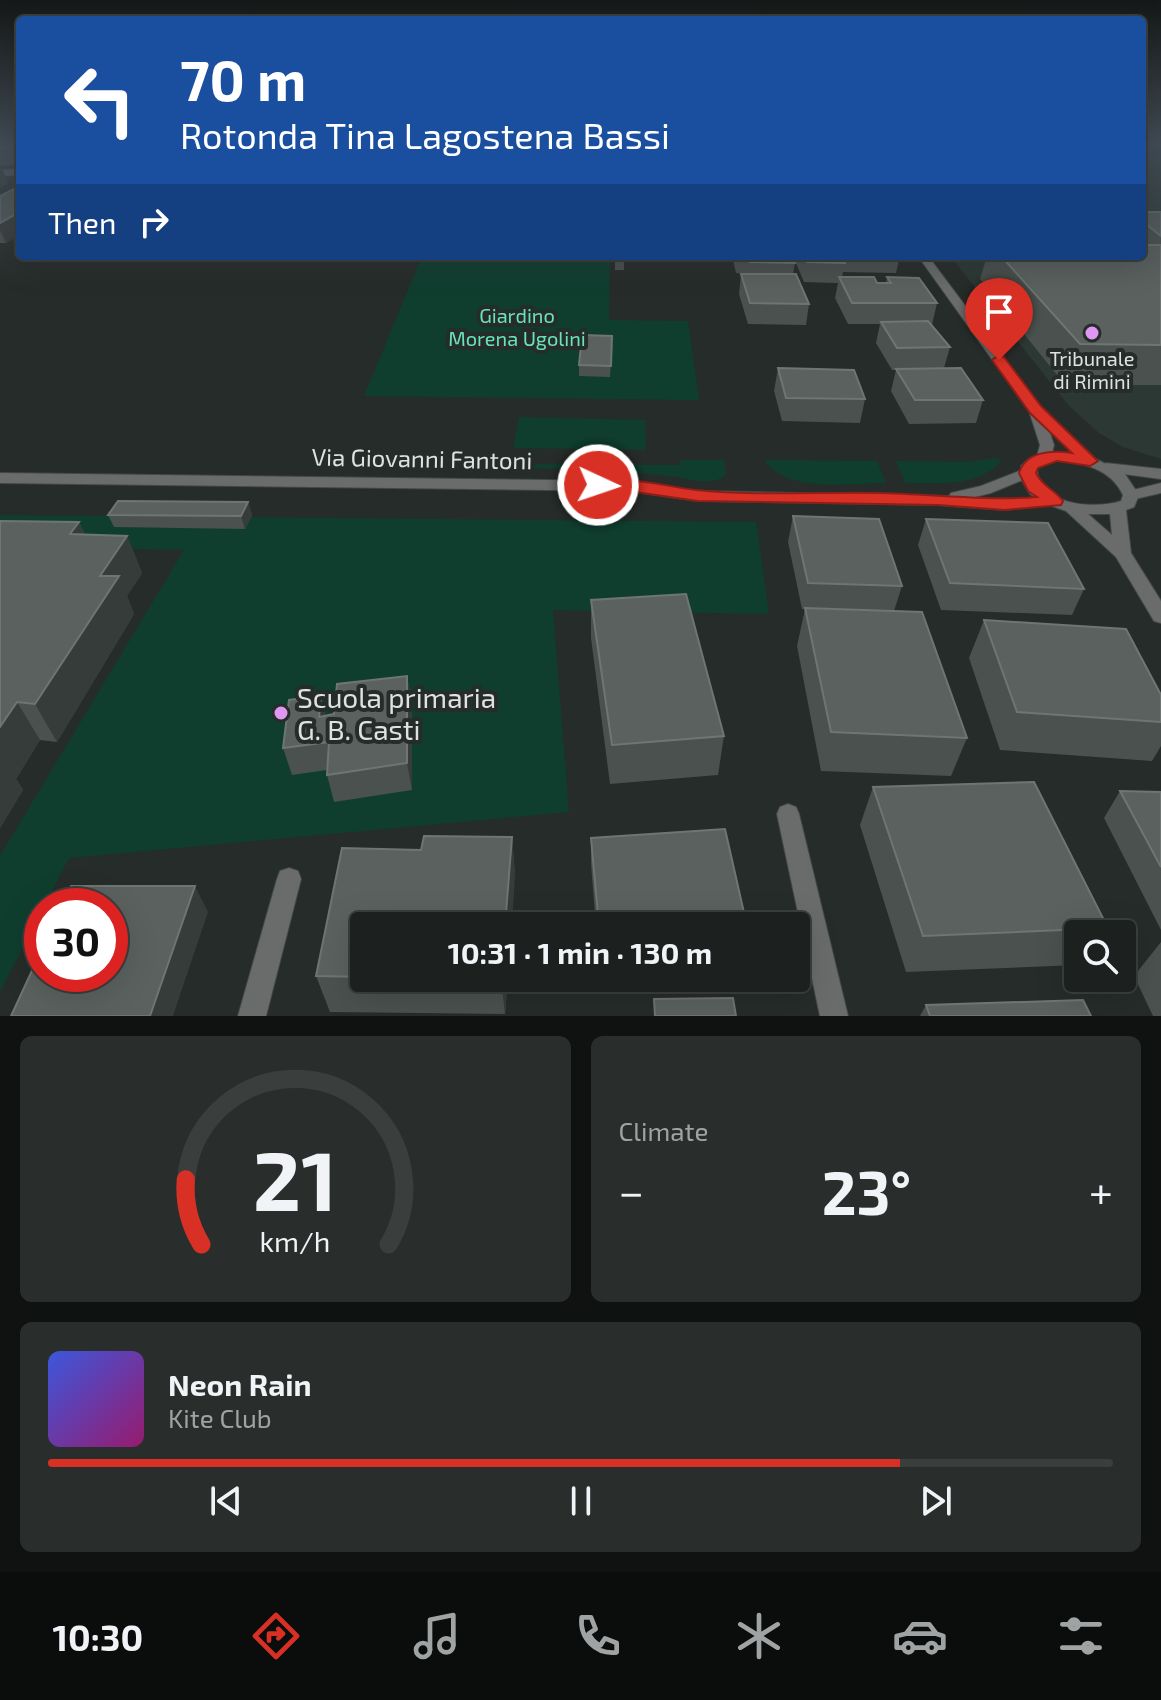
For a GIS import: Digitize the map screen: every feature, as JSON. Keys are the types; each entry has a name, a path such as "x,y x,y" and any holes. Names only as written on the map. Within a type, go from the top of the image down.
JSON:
{"street":[{"path":"926,260 1036,410 1090,461"},
{"path":"1036,410 1047,445 1044,457"},
{"path":"1131,495 1119,476 1090,461 1073,457 1044,457 1035,461 1027,473 1034,487 1062,504 1122,553 1161,616"},
{"path":"1106,468 1161,474"},
{"name":"Via Giovanni Fantoni","path":"938,500 985,490 1027,473"},
{"name":"Via Giovanni Fantoni","path":"0,478 612,485 698,496 938,500 1005,505 1062,504 1087,511 1118,509"},
{"path":"1131,495 1161,488"},
{"path":"1122,553 1118,509 1128,504 1131,495"},
{"path":"788,814 834,1016"},
{"path":"252,1016 289,879"}],"shaded area":[{"path":"1146,191 1161,191 1161,459 1123,447 1099,433 1069,406 953,260 1146,260"}],"green space":[{"name":"Giardino Morena Ugolini","path":"420,260 610,260 609,320 688,321 699,400 364,396"},
{"path":"519,417 645,420 646,450 513,448"},
{"path":"994,458 1002,460 982,475 970,480 944,483 905,483 896,461 969,462"},
{"path":"680,460 724,460 726,475 703,481 635,473 508,467 509,464 681,465"},
{"path":"764,460 877,461 886,483 837,485 803,482 775,471"},
{"name":"Scuola primaria G. B. Casti","path":"0,515 756,522 769,614 553,610 569,812 69,858 54,888 24,888 24,945 0,992 0,856 184,550 0,546"}],"building":[{"path":"16,191 16,214 0,223 0,196"},
{"path":"1146,212 1161,212 1161,236 1146,224"},
{"path":"1146,245 1161,245 1161,345 1080,344 1005,260 1146,260"},
{"path":"794,260 795,263 750,262"},
{"path":"843,260 845,263 807,262"},
{"path":"741,274 796,274 809,304 750,303"},
{"path":"839,277 874,277 877,283 891,283 887,277 919,278 937,303 852,303"},
{"path":"928,321 950,347 897,348 881,322"},
{"path":"582,335 612,336 611,366 579,365"},
{"path":"778,368 854,370 865,399 786,398"},
{"path":"961,368 983,400 915,400 896,369"},
{"path":"118,501 248,502 241,516 108,515"},
{"path":"793,516 879,519 902,586 808,583"},
{"path":"926,519 1048,523 1084,589 950,583"},
{"path":"0,521 79,522 70,534 127,536 100,576 119,576 35,704 17,702 0,727"},
{"path":"686,594 724,736 612,745 591,600"},
{"path":"805,608 922,612 967,738 831,732"},
{"path":"984,620 1126,629 1161,695 1161,722 1017,712"},
{"path":"407,676 407,763 327,775 329,742 283,748 289,700 321,696 319,717 334,714 337,684"},
{"path":"1034,782 1104,920 1064,920 1064,930 923,936 873,787"},
{"path":"1120,791 1161,792 1161,867"},
{"path":"725,829 744,912 598,912 591,838"},
{"path":"424,836 512,837 506,912 350,912 350,977 316,976 342,848 421,850"},
{"path":"195,886 150,1016 11,1016 24,988 24,992 128,992 128,888 70,888"},
{"path":"733,998 736,1016 655,1016 654,999"},
{"path":"1083,1000 1091,1016 930,1016 926,1005"}],"place":[{"name":"Tribunale di Rimini","path":"1092,333"},
{"name":"Scuola primaria G. B. Casti","path":"281,713"}],"route":[{"path":"598,485 698,496 938,500 1005,505 1054,501 1034,487 1027,473 1029,466 1044,457 1073,457 1090,461 1036,410 999,360"}]}
